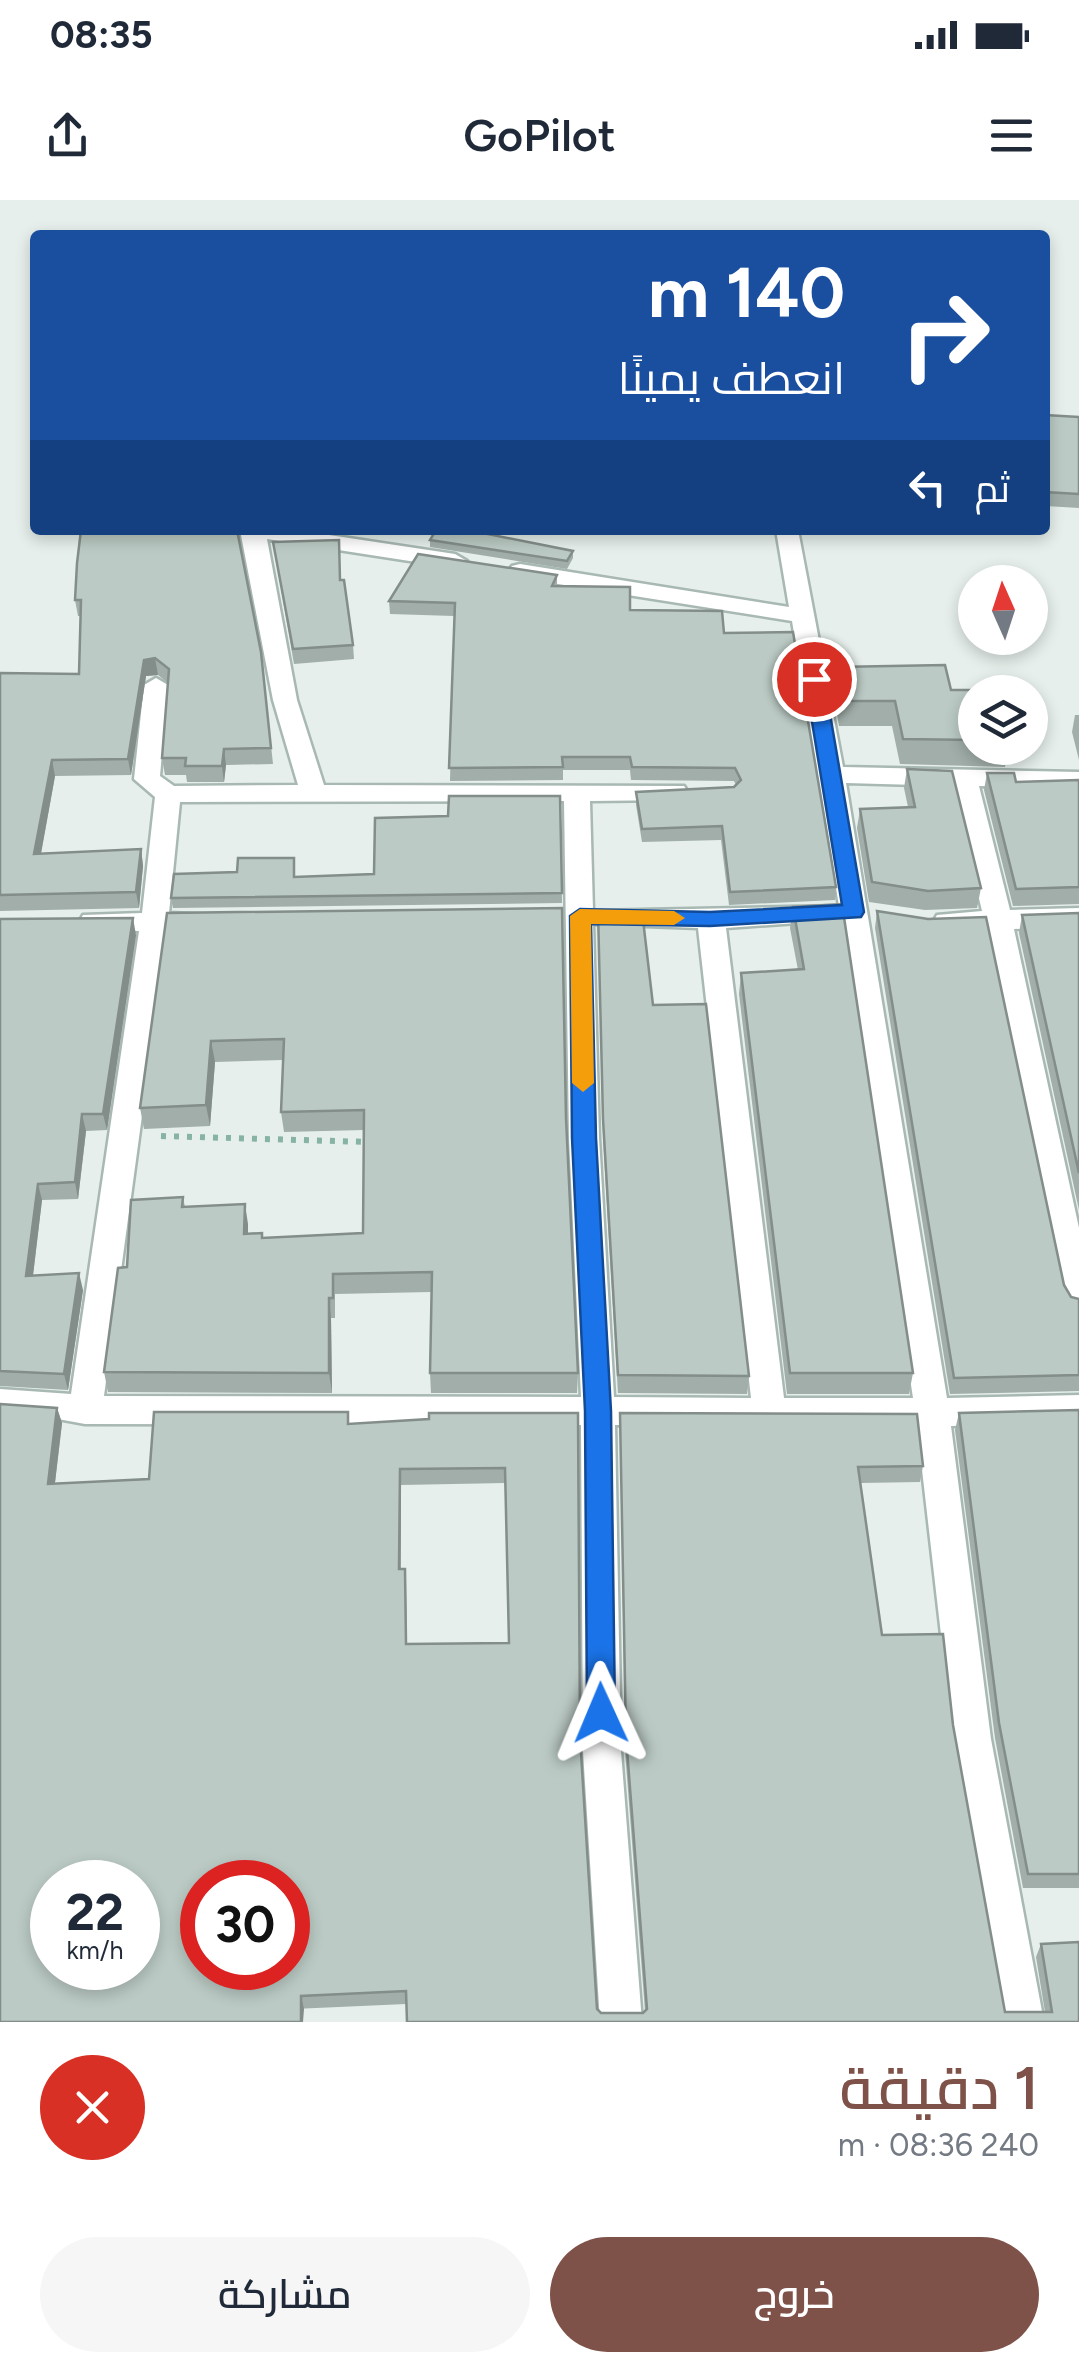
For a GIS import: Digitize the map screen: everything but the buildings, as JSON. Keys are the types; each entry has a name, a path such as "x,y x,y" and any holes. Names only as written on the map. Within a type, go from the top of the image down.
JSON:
{"street":[{"path":"254,535 285,700 312,794"},
{"path":"302,535 803,616"},
{"path":"788,535 854,912 932,1412 972,1739 1023,2022"},
{"path":"156,685 147,779 168,794 578,795 706,791"},
{"path":"832,775 1079,780"},
{"path":"963,776 1001,921 1079,1302"},
{"path":"85,1410 130,1135 168,794"},
{"path":"578,795 571,916 598,1411 602,1751 621,2022"},
{"path":"571,916 710,919 854,912 889,917"},
{"path":"925,922 1079,918"},
{"path":"710,919 769,1410"},
{"path":"58,922 230,922"},
{"path":"0,1403 46,1403 85,1410 1079,1409"}],"path":[{"path":"130,1135 387,1142"}],"slow traffic":[{"path":"583,1083 580,916 674,918"}],"route":[{"path":"601,1713 598,1411 584,1138 580,916 710,919 854,912 814,679"}]}
